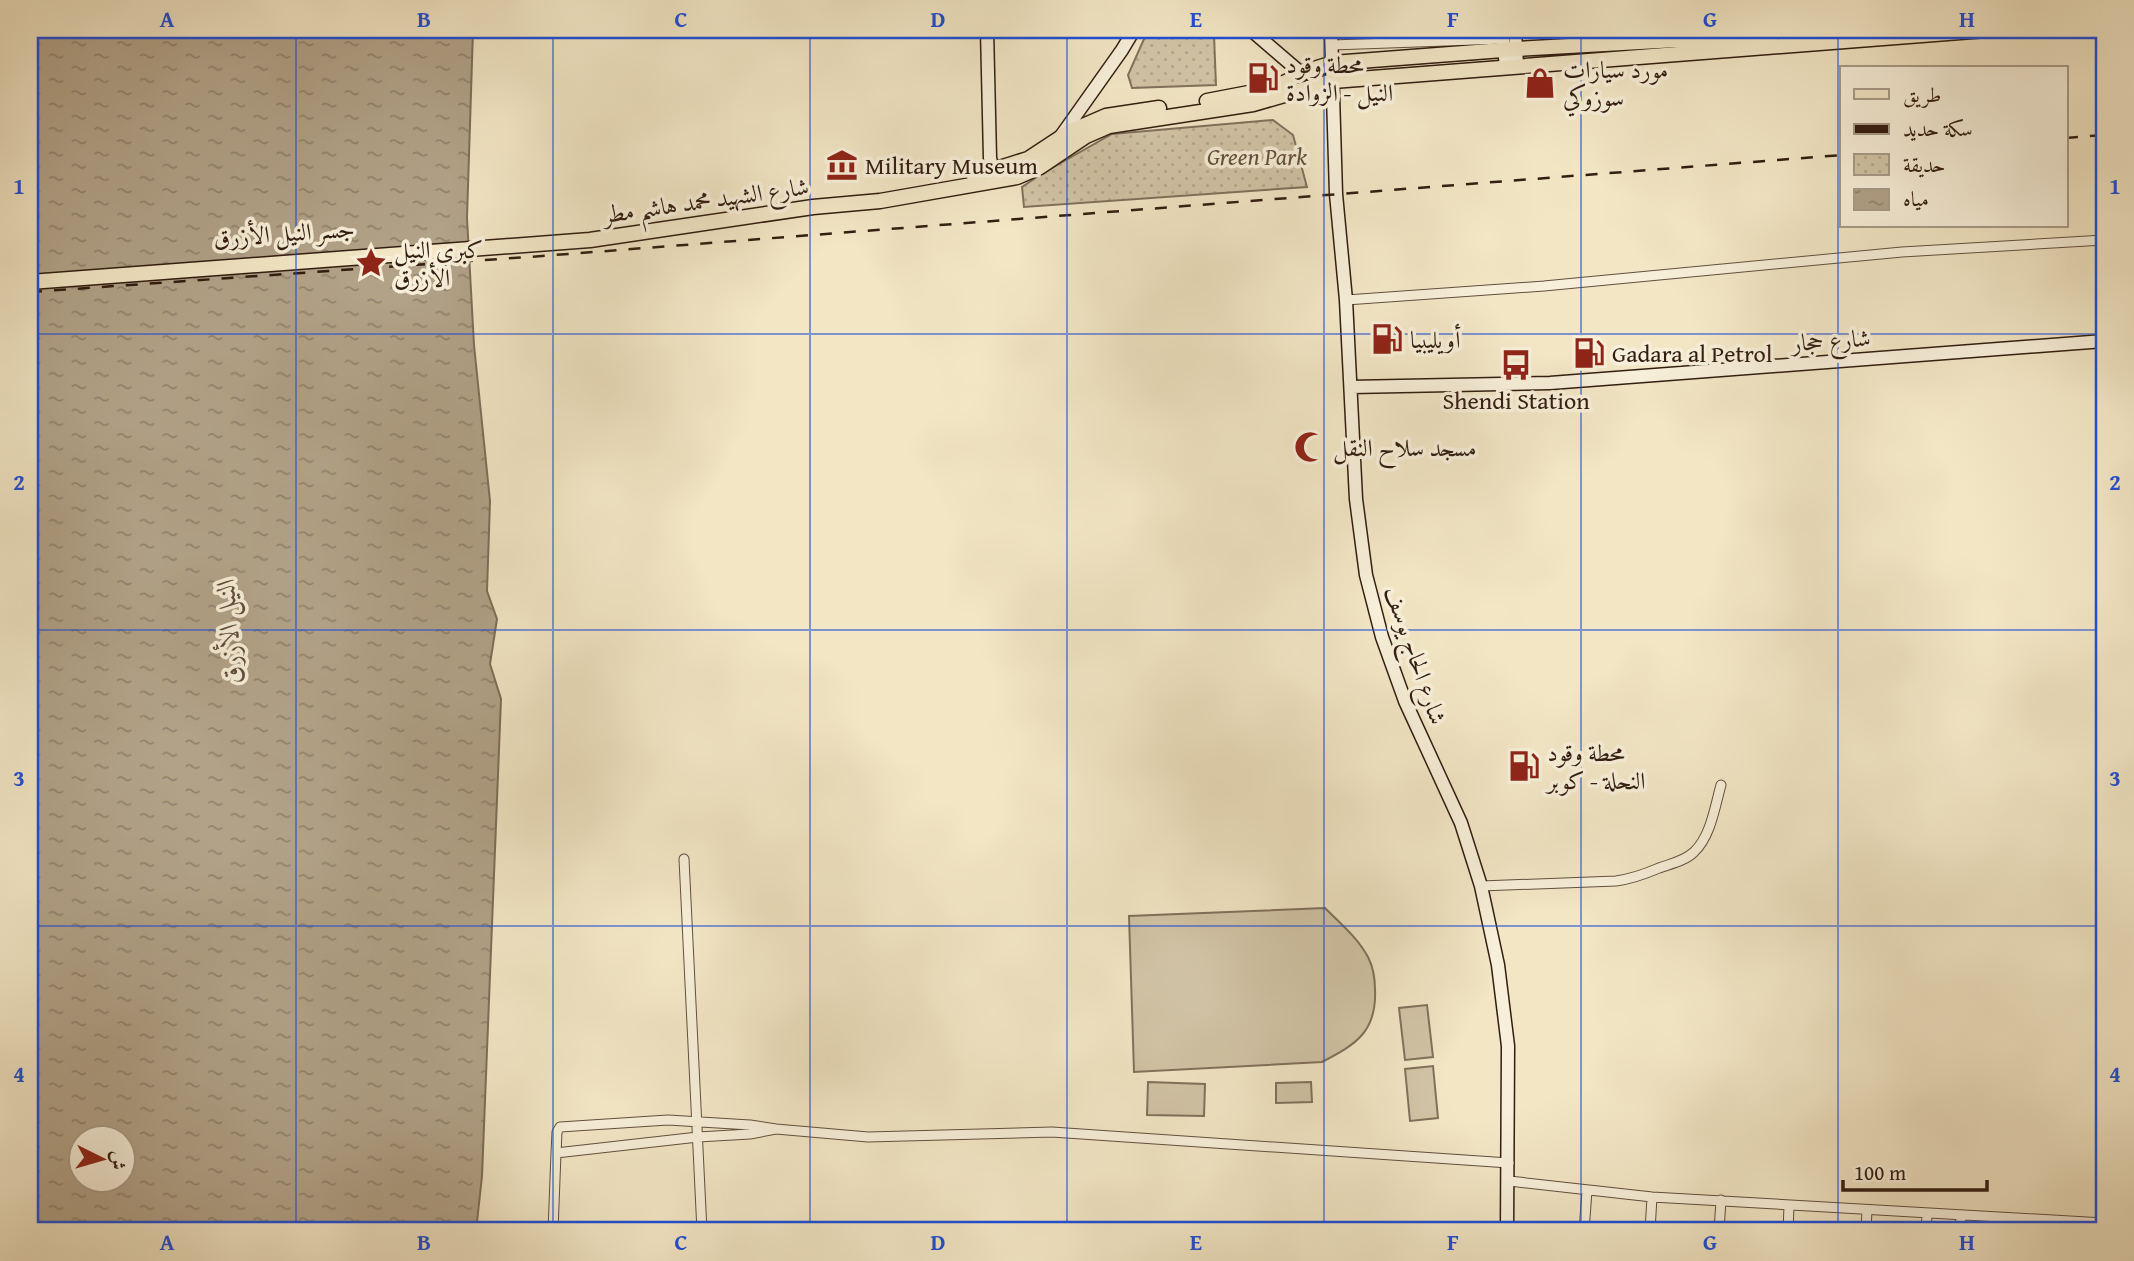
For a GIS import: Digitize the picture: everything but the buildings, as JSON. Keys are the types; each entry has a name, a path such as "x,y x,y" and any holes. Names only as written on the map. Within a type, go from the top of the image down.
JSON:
{"main road":[{"path":"986,30 990,158 993,171"},
{"path":"1059,138 1134,30"},
{"path":"1251,30 1301,73"},
{"name":"شارع الحاج يوسف","path":"1331,30 1336,194 1346,300 1356,499 1366,575 1382,637 1405,701 1461,823 1481,886 1498,965 1508,1046 1507,1231"},
{"path":"1511,66 1506,42 1515,30"},
{"name":"شارع الشهيد محمد هاشم مطر","path":"542,240 882,192 993,171 1037,154 1069,132 1106,116 1270,89 1301,73 1333,63 1506,42 1712,38 1754,32 1817,30"},
{"name":"شارع الشهيد محمد هاشم مطر","path":"542,240 590,240 813,207 880,201 1017,177 1040,167 1086,136 1109,126 1253,104 1332,81 1986,30"},
{"path":"30,282 542,240"},
{"name":"جسر النيل الأزرق","path":"30,275 542,240"},
{"name":"شارع حجار","path":"1351,387 1550,383 2104,341"}],"street":[{"path":"1332,45 1506,42"},
{"path":"1346,300 1544,286 1902,252 2104,240"},
{"path":"1481,886 1616,881 1677,862 1693,853 1700,844 1709,827 1721,785"},
{"path":"684,859 702,1231"},
{"path":"553,1231 557,1132 560,1127 698,1120 868,1137 1052,1132 1509,1163"},
{"path":"556,1153 776,1129"},
{"path":"1509,1181 1652,1197 1961,1216 2055,1227 2104,1223"},
{"path":"1584,1231 1587,1191"},
{"path":"1650,1231 1652,1197"},
{"path":"1719,1231 1721,1200"},
{"path":"1787,1231 1789,1206"},
{"path":"1866,1231 1867,1210"},
{"path":"1926,1231 1927,1214"},
{"path":"1960,1231 1961,1216"}],"green space":[{"path":"1148,30 1209,30 1214,35 1216,85 1132,88 1128,75"},
{"name":"Green Park","path":"1273,120 1293,135 1307,187 1024,207 1022,187 1112,134"},
{"path":"1325,908 1359,943 1368,957 1373,973 1375,1003 1372,1016 1368,1026 1355,1042 1322,1062 1134,1072 1129,916"},
{"path":"1427,1005 1433,1057 1405,1060 1399,1008"},
{"path":"1433,1066 1438,1118 1410,1121 1405,1069"},
{"path":"1148,1082 1205,1084 1204,1116 1147,1115"},
{"path":"1311,1082 1312,1102 1276,1103 1276,1083"}],"water":[{"name":"النيل الأزرق","path":"30,30 473,30 467,218 474,345 490,501 487,591 497,619 490,664 501,699 482,1176 476,1231 34,1231 30,1069"}],"railway":[{"path":"2068,138 2104,135"},
{"path":"30,292 542,256 1840,155"}],"place":[{"name":"محطة وقود النيل - الزوادة","path":"1263,78"},
{"name":"مورد سيارات سوزوكي","path":"1540,83"},
{"name":"Military Museum","path":"842,165"},
{"name":"كبري النيل الأزرق","path":"371,263"},
{"name":"أويليبيا","path":"1387,339"},
{"name":"Gadara al Petrol","path":"1589,353"},
{"name":"Shendi Station","path":"1516,365"},
{"name":"مسجد سلاح النقل","path":"1310,447"},
{"name":"محطة وقود النحلة - كوبر","path":"1524,766"}]}
